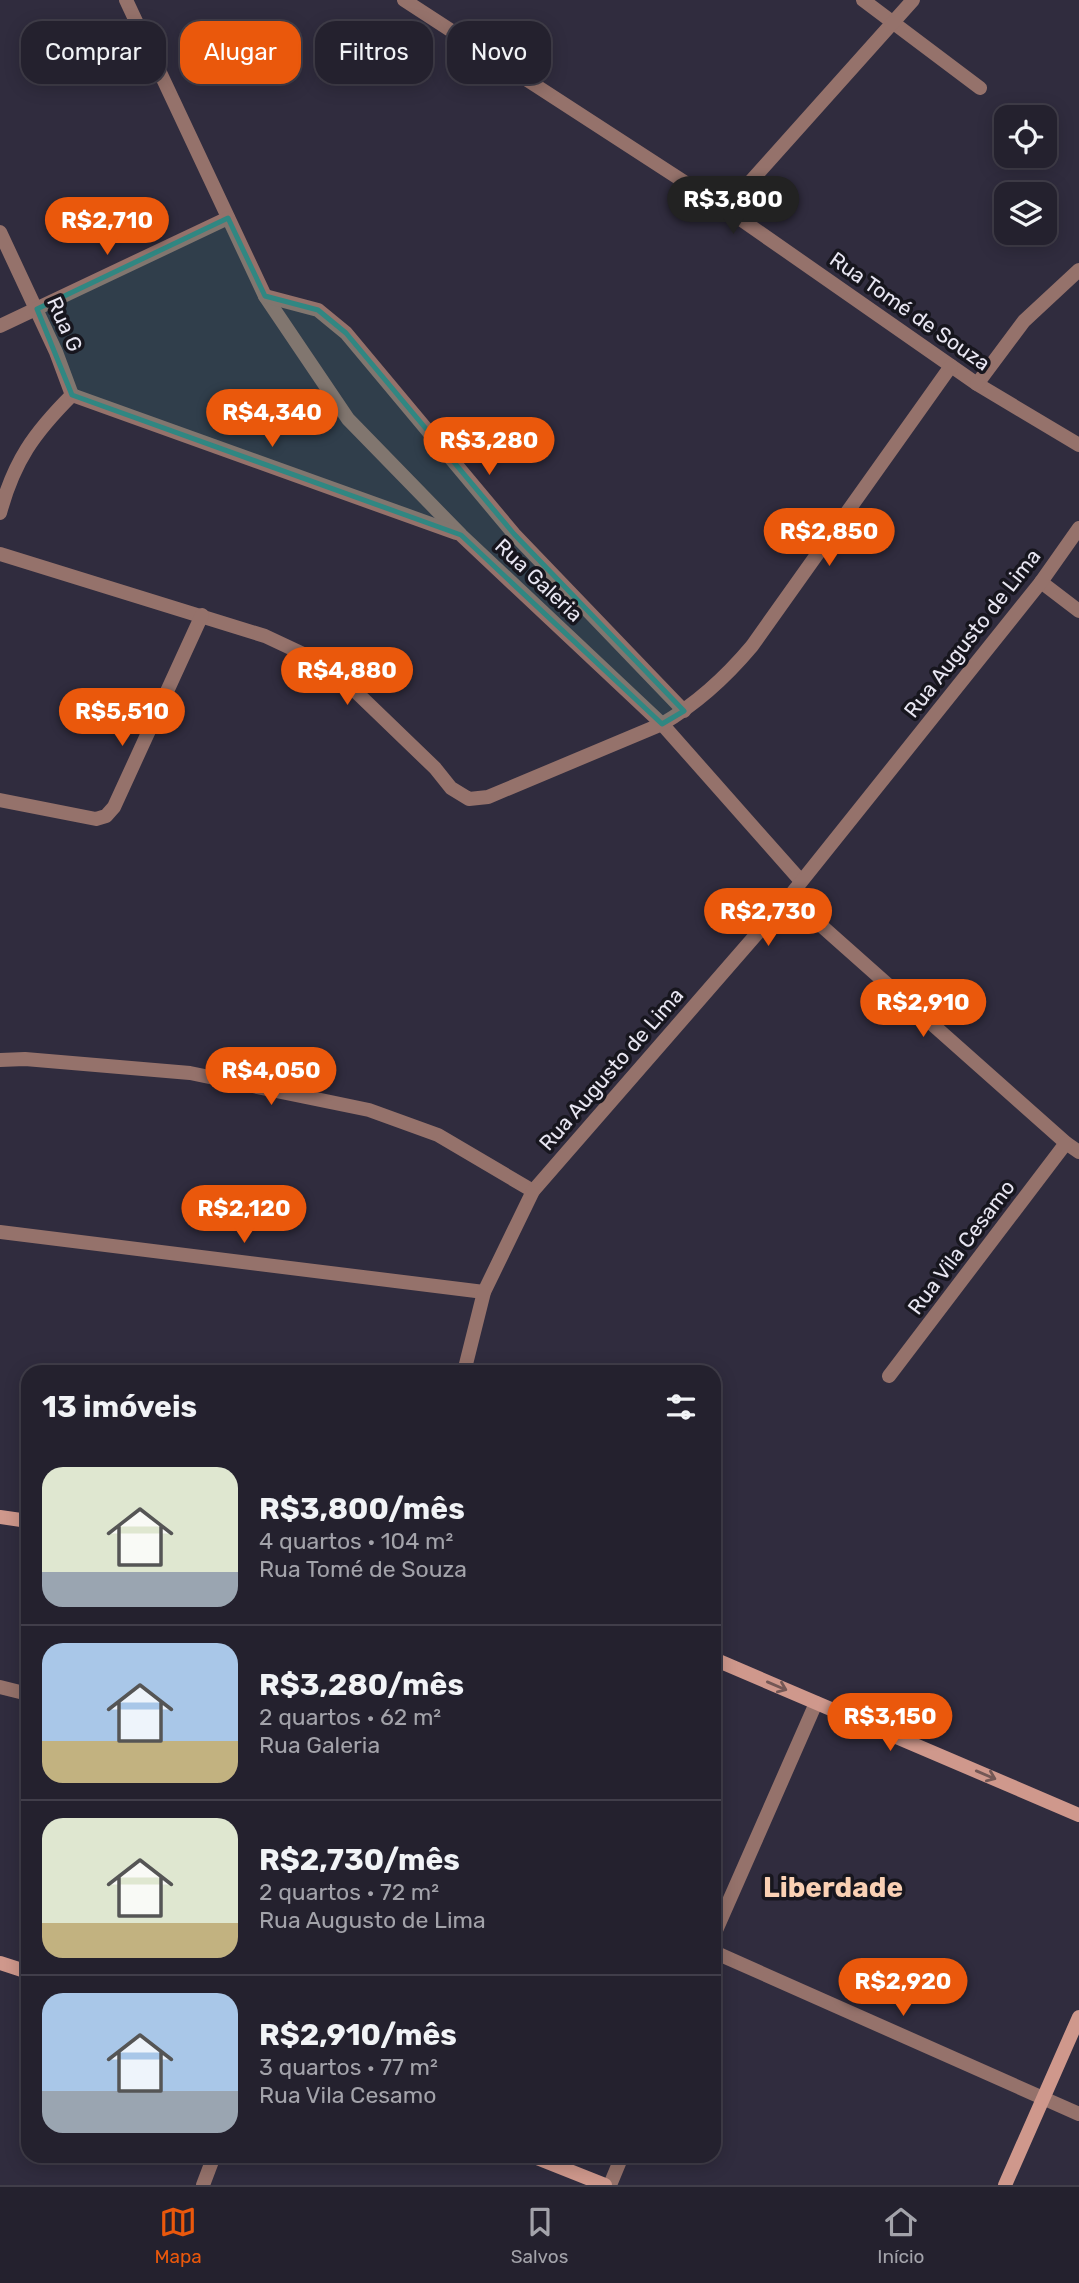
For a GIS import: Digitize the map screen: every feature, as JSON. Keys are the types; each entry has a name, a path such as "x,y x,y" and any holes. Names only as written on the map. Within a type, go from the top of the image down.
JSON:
{"street":[{"name":"Rua Galeria","path":"125,0 265,296 348,419 461,535 662,724 801,881"},
{"name":"Rua Tomé de Souza","path":"404,0 726,209 977,384 1079,445"},
{"path":"863,0 980,88"},
{"path":"726,209 913,0"},
{"path":"0,326 228,218"},
{"name":"Rua G","path":"0,232 56,352 72,396"},
{"path":"977,384 1024,321 1079,270"},
{"name":"Rua Galeria","path":"265,296 318,310 346,332 514,534 684,711"},
{"path":"0,554 265,636 314,659 352,688 435,768 451,788 469,799 488,797 662,724 684,711 725,678 752,646 951,366"},
{"path":"0,513 22,456 42,425 72,396 461,535"},
{"name":"Rua Augusto de Lima","path":"466,1365 484,1292 533,1191 789,897 1041,582 1079,528"},
{"path":"1041,582 1079,611"},
{"path":"0,800 96,819 106,816 114,807 202,615"},
{"path":"789,897 1079,1152"},
{"path":"0,1059 190,1073 358,1108 438,1135 533,1191"},
{"name":"Rua Vila Cesamo","path":"889,1376 1066,1143"},
{"path":"0,1232 484,1292"},
{"path":"0,1517 21,1520"},
{"path":"721,1663 1079,1815"},
{"path":"0,1687 21,1692"},
{"path":"721,1919 816,1703"},
{"path":"721,1955 1079,2114"},
{"path":"0,1963 21,1970"},
{"path":"1005,2185 1079,2017"},
{"path":"203,2185 211,2163"},
{"path":"550,2163 608,2185 619,2163"}],"highlighted area":[{"path":"228,218 265,296 318,310 346,333 514,534 684,711 662,724 461,535 72,395 37,309"}],"district":[{"name":"Liberdade","path":"833,1887"}]}
